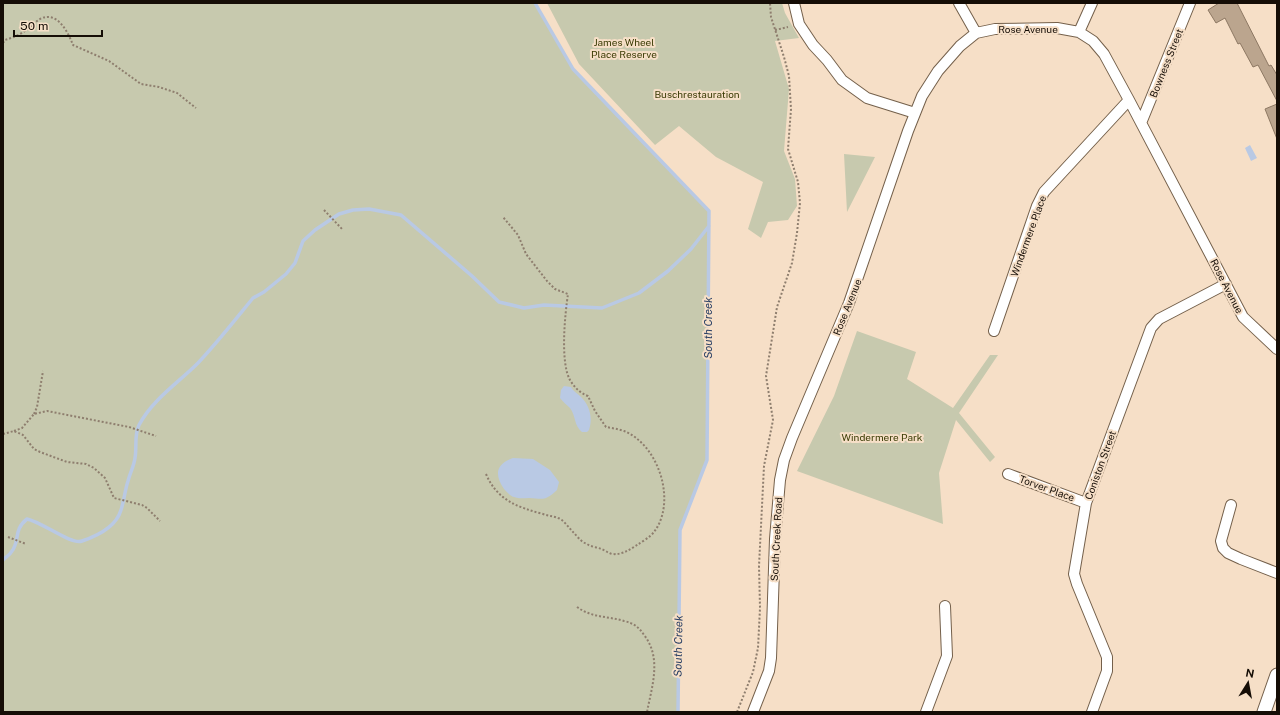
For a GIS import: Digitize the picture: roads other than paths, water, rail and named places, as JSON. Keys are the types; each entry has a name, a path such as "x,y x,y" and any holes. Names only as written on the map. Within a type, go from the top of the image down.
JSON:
{"street":[{"path":"794,3 799,24 813,45 827,60 842,80 867,98 915,113"},
{"path":"959,3 976,33"},
{"path":"1079,32 1092,3"},
{"name":"Bowness Street","path":"1141,123 1190,3"},
{"name":"Rose Avenue","path":"820,371 849,303 922,96 938,71 960,46 976,33 995,29 1057,28 1079,32 1093,41 1104,54 1243,317 1277,349"},
{"name":"Windermere Place","path":"994,331 1037,206 1044,192 1129,100"},
{"name":"Coniston Street","path":"1092,712 1107,671 1107,657 1074,574 1086,503 1151,328 1159,319 1226,284"},
{"name":"South Creek Road","path":"753,712 769,671 772,658 776,539 780,480 784,460 820,371"},
{"name":"Torver Place","path":"1008,474 1086,503"},
{"path":"1231,505 1221,541 1223,548 1228,553 1241,560 1277,573"},
{"path":"926,712 948,656 945,606"},
{"path":"1264,712 1277,675"}],"water":[{"path":"1250,145 1257,158 1251,161 1245,148"},
{"path":"564,386 571,387 586,403 591,416 589,430 587,432 582,432 579,430 572,411 560,398 561,390"},
{"path":"513,458 533,459 550,470 559,482 557,490 547,498 541,499 518,498 510,495 501,484 498,470 503,463"}],"waterway":[{"name":"South Creek","path":"535,3 573,69 709,211 707,460 680,530 678,712"},
{"path":"3,560 10,554 16,543 18,531 27,519 64,537 77,541 82,541 94,536 105,530 115,521 121,510 136,454 137,429 144,416 166,392 198,363 253,298 264,292 286,274 295,263 303,241 315,230 339,214 353,210 369,209 401,215 472,276 499,302 524,308 544,305 602,308 639,293 668,271 691,249 709,226"}],"park label":[{"name":"James Wheel Place Reserve","path":"624,48"},
{"name":"Buschrestauration","path":"697,94"},
{"name":"Windermere Park","path":"882,437"}]}
